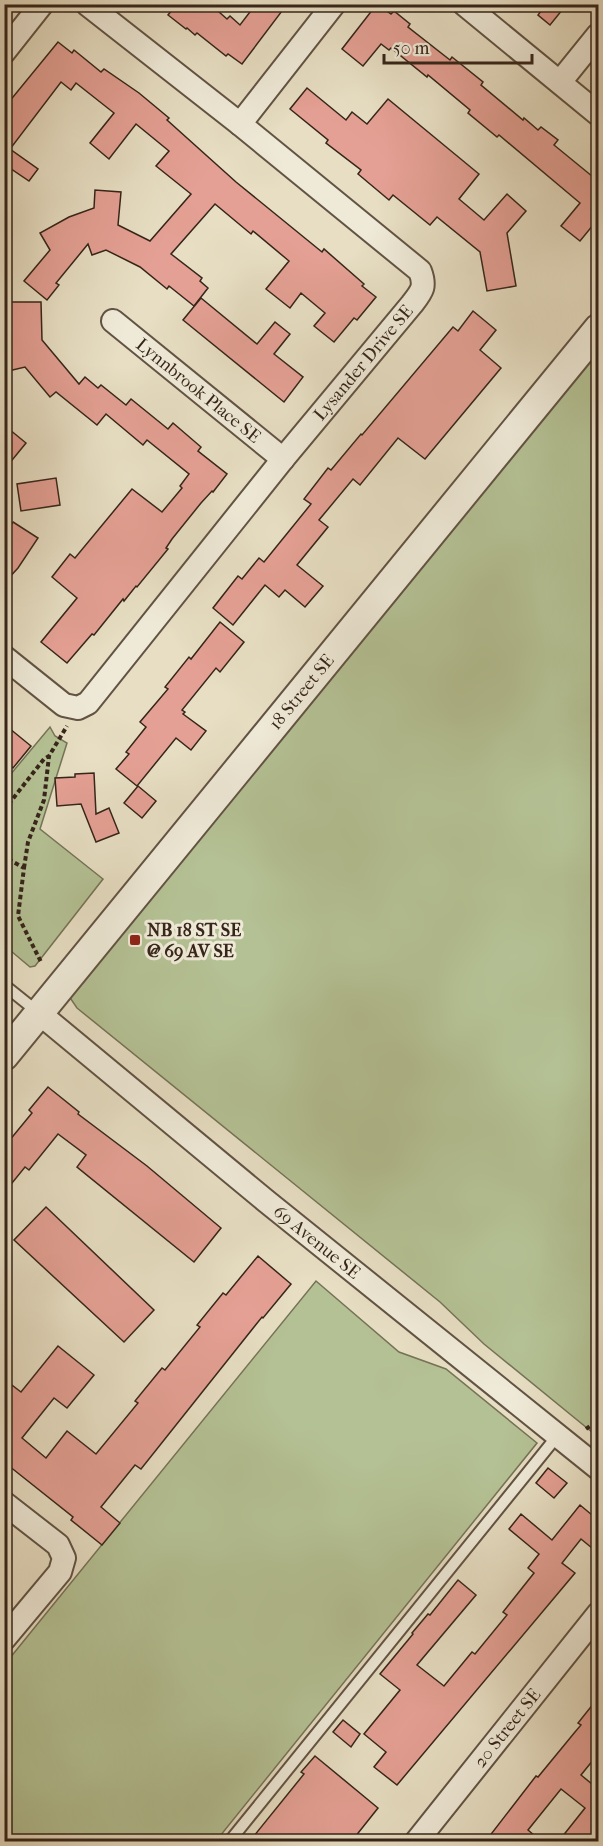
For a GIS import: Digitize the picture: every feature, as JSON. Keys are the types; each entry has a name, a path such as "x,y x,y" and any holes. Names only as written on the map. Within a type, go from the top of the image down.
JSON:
{"street":[{"path":"4,52 42,4"},
{"name":"Lysander Drive SE","path":"78,708 88,703 99,691 283,459 412,304 421,291 424,281 420,271 240,124 87,4"},
{"path":"240,124 334,4"},
{"path":"464,4 598,114"},
{"path":"560,82 598,35"},
{"name":"Lynnbrook Place SE","path":"113,321 283,459"},
{"name":"18 Street SE","path":"4,1056 598,329"},
{"path":"4,657 64,705 78,708"},
{"name":"69 Avenue SE","path":"39,1013 266,1201 598,1468"},
{"path":"4,1503 58,1545 64,1558 60,1572 4,1639"},
{"name":"20 Street SE","path":"416,1842 598,1614"}],"lane":[{"path":"4,985 39,1013"},
{"path":"228,1842 558,1435"}],"path":[{"path":"41,962 18,916 24,868 28,842 44,800 49,756 78,708"},
{"path":"4,810 44,759 49,756"},
{"path":"4,853 8,859 24,868"},
{"path":"586,1430 598,1420"}],"green space":[{"path":"598,329 598,1437 484,1344 440,1302 77,1008 62,986"},
{"path":"50,727 55,736 67,743 40,829 103,879 35,966 30,967 5,946 5,781"},
{"path":"316,1281 399,1352 446,1369 537,1443 216,1841 5,1841 5,1664"}],"building":[{"path":"177,4 210,4 227,19 230,16 240,25 256,4 273,4 282,11 242,64 228,54 226,56 197,33 195,35 168,15"},
{"path":"377,4 391,14 394,11 410,24 408,27 450,60 452,57 483,82 481,85 523,120 524,118 538,130 541,127 558,140 554,145 598,181 598,219 580,241 561,226 580,203 499,135 497,137 468,113 470,110 428,75 427,77 391,48 389,50 381,44 363,66 342,49"},
{"path":"546,4 567,4 550,25 538,15"},
{"path":"58,42 72,53 74,50 101,72 104,69 139,93 169,118 167,120 236,182 322,252 324,249 364,284 362,286 376,297 357,320 354,318 334,342 314,326 325,313 301,293 290,308 266,289 289,261 215,204 171,254 202,278 200,281 208,288 194,306 169,286 167,289 140,267 106,250 92,255 88,244 56,283 59,285 47,300 24,281 50,250 40,233 69,217 94,208 95,190 121,192 118,225 150,241 191,194 156,166 169,151 136,124 109,159 90,143 114,113 76,83 71,90 61,82 10,149 38,169 29,181 4,164 4,108"},
{"path":"307,88 346,120 352,112 367,124 388,99 479,174 459,199 484,220 507,194 526,211 507,233 516,286 487,291 480,252 437,217 430,225 393,195 389,200 358,174 361,170 326,143 328,140 290,109"},
{"path":"201,298 257,344 275,322 290,334 274,354 303,377 284,402 183,320"},
{"path":"7,302 41,302 42,340 79,384 85,377 98,388 101,385 126,405 131,399 168,429 173,423 201,447 198,451 227,474 172,539 166,548 168,549 137,587 124,601 123,599 94,635 92,634 67,663 41,642 77,598 52,577 70,554 75,558 132,489 162,512 182,488 180,486 189,474 147,440 143,445 106,414 97,425 56,392 50,397 25,367 4,372 4,319 7,319"},
{"path":"473,311 496,330 480,350 501,368 425,459 398,438 360,485 353,479 319,520 328,527 297,565 323,586 305,607 285,590 279,597 265,585 233,625 213,608 238,576 242,579 259,558 264,562 311,504 304,499 328,468 331,470 453,327 458,331"},
{"path":"4,425 26,443 4,470"},
{"path":"56,478 60,505 21,511 17,484"},
{"path":"13,522 38,538 18,568 4,583 4,535"},
{"path":"220,622 244,642 220,672 216,668 182,710 185,712 183,714 206,731 191,750 176,738 137,786 116,769 129,754 126,752 146,727 140,722 168,689 165,687 189,657 191,659"},
{"path":"4,724 31,746 13,768 4,760"},
{"path":"94,773 96,814 109,808 119,833 96,842 81,804 57,806 55,778"},
{"path":"138,786 156,801 142,818 124,803"},
{"path":"48,1087 79,1112 78,1114 147,1166 221,1228 194,1262 77,1167 86,1155 58,1134 29,1170 25,1167 4,1193 4,1147 32,1113 29,1110"},
{"path":"46,1207 154,1310 124,1342 14,1240"},
{"path":"258,1256 291,1284 141,1469 135,1465 101,1507 120,1523 102,1545 71,1520 73,1517 4,1462 4,1379 21,1392 58,1346 94,1375 67,1408 54,1398 22,1438 46,1458 67,1431 96,1454 138,1403 135,1401 162,1368 165,1370 200,1327 197,1325 223,1293 226,1295"},
{"path":"548,1468 567,1483 554,1498 536,1483"},
{"path":"580,1505 598,1520 598,1553 581,1539 562,1563 575,1573 397,1785 374,1767 386,1752 364,1734 400,1690 380,1674 458,1580 476,1595 417,1665 444,1686 472,1652 475,1654 507,1615 503,1612 534,1573 528,1568 539,1554 509,1529 521,1514 552,1540"},
{"path":"598,1698 598,1754 581,1775 598,1789 598,1842 558,1842 585,1808 561,1789 528,1830 542,1842 485,1842 536,1776 538,1777 581,1725 578,1723"},
{"path":"343,1720 360,1734 351,1747 333,1732"},
{"path":"315,1756 378,1808 351,1842 249,1842 304,1774 301,1772"}],"place":[{"name":"NB 18 ST SE @ 69 AV SE","path":"135,940"}]}
